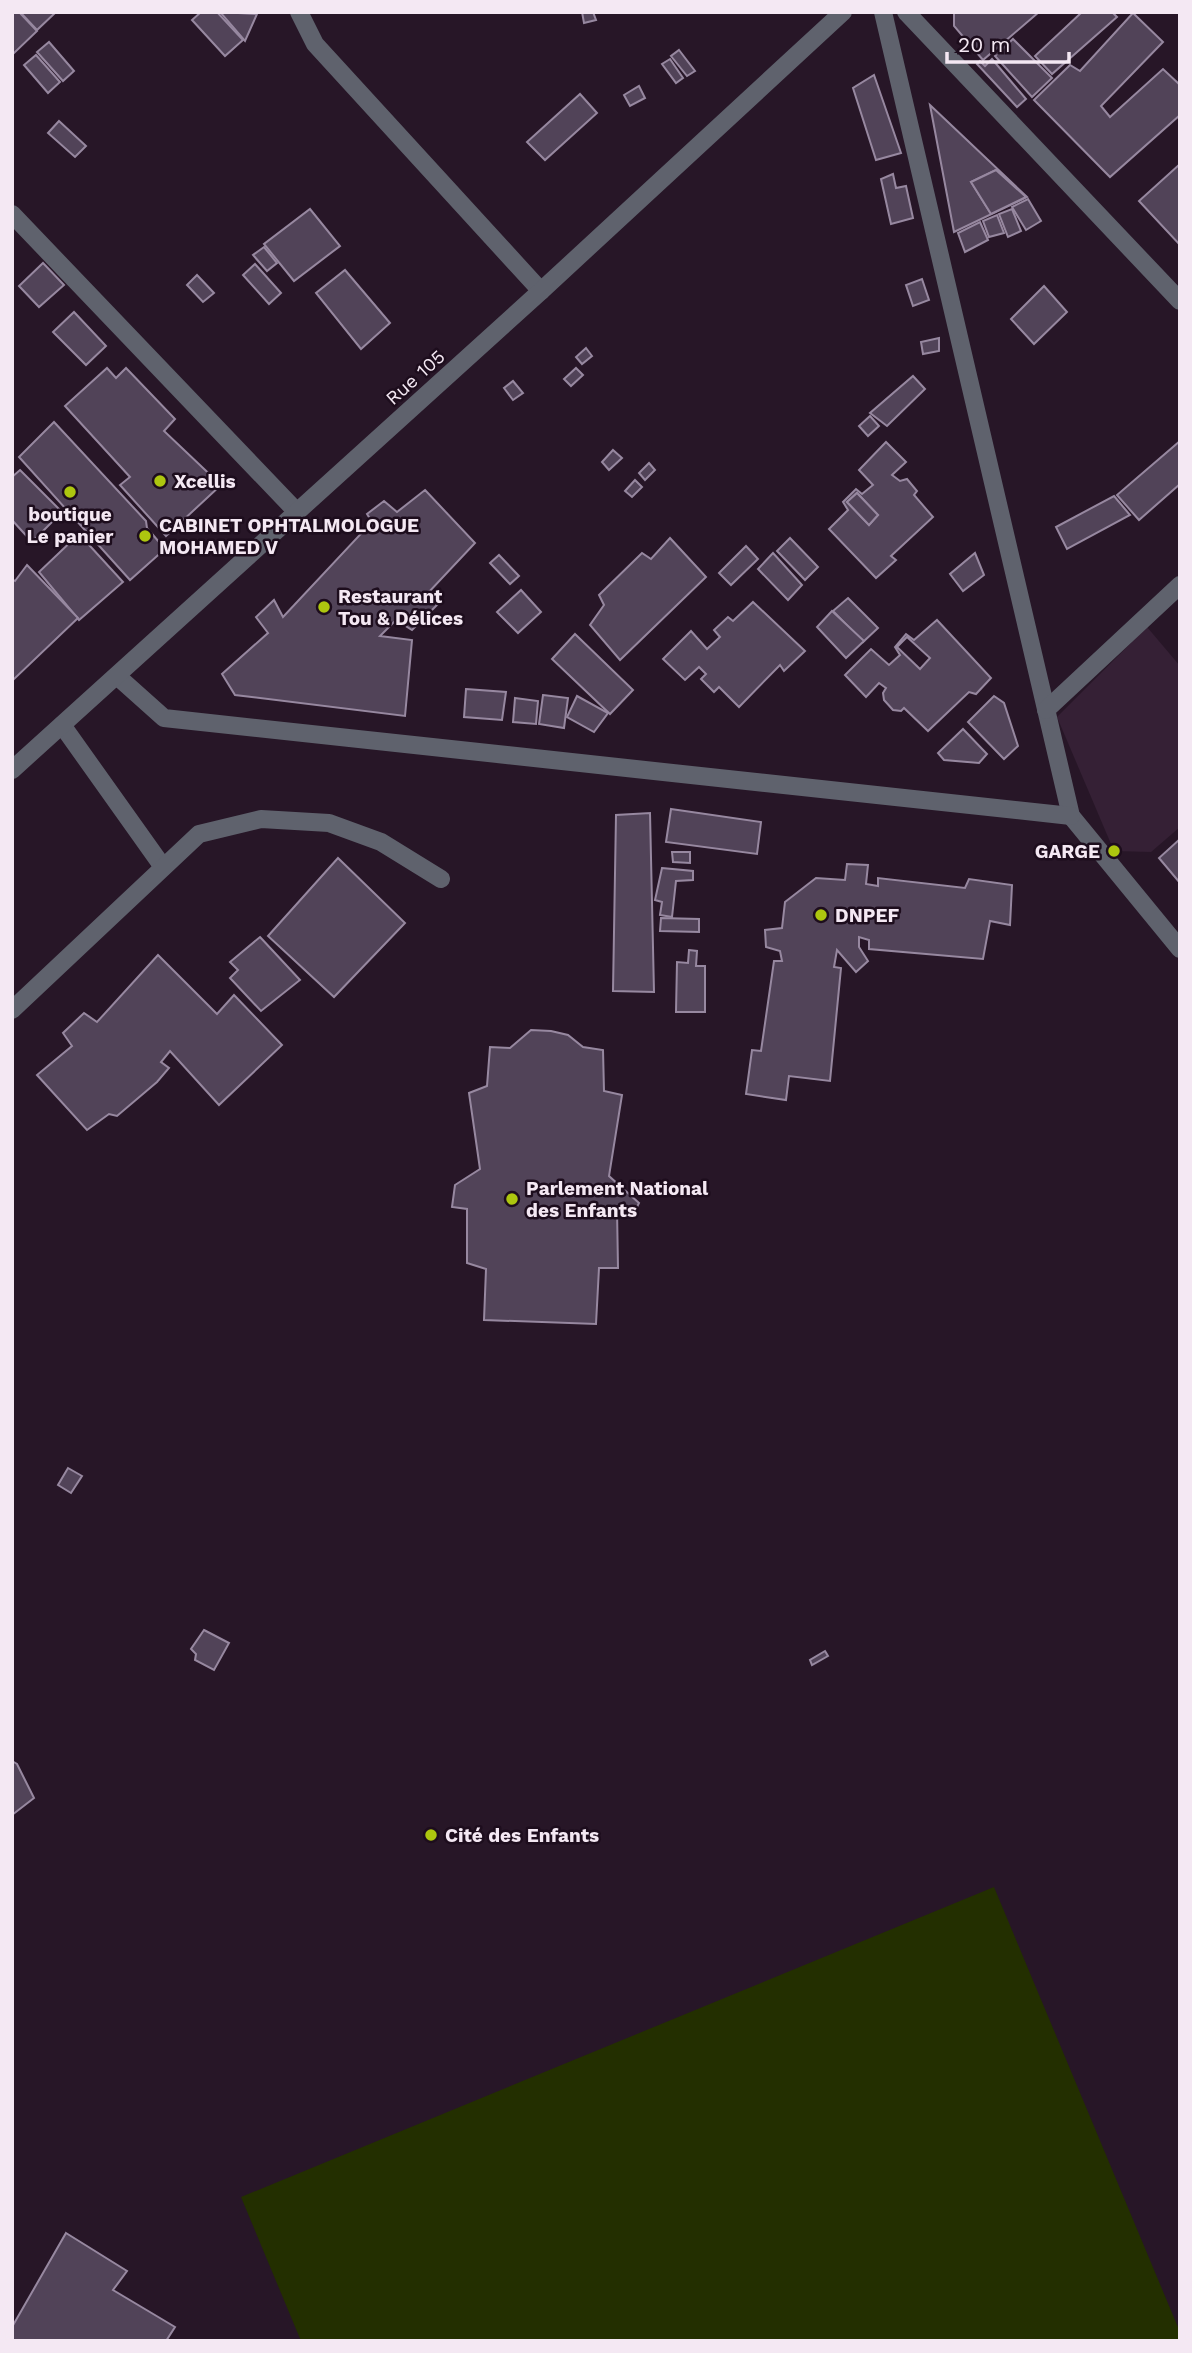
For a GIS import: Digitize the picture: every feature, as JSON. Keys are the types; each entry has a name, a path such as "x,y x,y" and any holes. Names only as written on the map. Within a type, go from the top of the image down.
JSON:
{"street":[{"path":"299,12 315,44 541,291"},
{"name":"Rue 105","path":"12,769 541,291 843,12"},
{"path":"883,12 1071,816 1180,949"},
{"path":"905,12 1180,301"},
{"path":"12,214 298,512"},
{"path":"1046,710 1180,585"},
{"path":"117,676 164,718 1071,816"},
{"path":"62,725 163,867"},
{"path":"12,1010 199,834 261,819 329,823 381,842 441,879"}],"shaded area":[{"path":"1147,627 1180,666 1180,827 1151,852 1114,851 1057,717"}],"green space":[{"path":"994,1887 1180,2332 1180,2341 301,2341 241,2197"}],"building":[{"path":"12,12 19,12 37,31 12,55"},
{"path":"20,12 56,12 37,30"},
{"path":"201,12 217,12 243,40 225,56 192,20"},
{"path":"220,12 257,14 245,41"},
{"path":"582,12 593,12 596,20 584,23"},
{"path":"954,12 1039,12 983,60 954,26"},
{"path":"1082,12 1112,12 1117,17 1052,74 1035,56"},
{"path":"1133,13 1163,42 1101,106 1110,117 1163,69 1180,85 1180,115 1110,177 1034,100 1070,65 1080,71"},
{"path":"1013,39 1052,78 1032,97 995,56"},
{"path":"49,42 74,71 63,81 37,52"},
{"path":"679,50 695,71 687,76 671,56"},
{"path":"36,55 60,82 48,93 24,65"},
{"path":"670,59 683,78 676,83 662,64"},
{"path":"992,59 1026,99 1017,107 977,64 980,61 985,66"},
{"path":"874,75 901,153 876,160 853,88"},
{"path":"639,86 645,98 630,106 624,95"},
{"path":"580,94 597,113 545,160 527,142"},
{"path":"930,105 1027,197 954,232","holes":["996,170 1026,197 991,214 971,182"]},
{"path":"59,121 86,146 75,157 48,133"},
{"path":"1180,164 1180,245 1139,201"},
{"path":"996,170 1026,197 991,214 971,182"},
{"path":"893,174 896,188 906,186 913,218 891,224 881,179"},
{"path":"1028,199 1041,221 1026,230 1012,207"},
{"path":"310,209 340,246 294,281 264,244"},
{"path":"1012,209 1021,231 1008,237 999,214"},
{"path":"997,215 1004,233 989,237 983,221"},
{"path":"980,222 988,240 965,252 958,233"},
{"path":"264,247 277,263 267,271 253,255"},
{"path":"43,263 64,285 39,307 19,286"},
{"path":"255,264 281,293 269,304 243,275"},
{"path":"345,270 390,323 361,349 316,293"},
{"path":"197,275 214,293 203,302 187,285"},
{"path":"922,279 929,300 913,306 906,285"},
{"path":"1044,286 1067,312 1034,344 1011,319"},
{"path":"74,312 106,346 86,365 53,332"},
{"path":"939,338 939,351 923,354 921,342"},
{"path":"586,348 592,356 582,364 576,357"},
{"path":"107,368 116,378 126,368 175,419 164,431 221,485 166,536 120,485 130,477 65,406"},
{"path":"576,368 583,375 571,386 564,379"},
{"path":"913,376 925,389 887,426 870,413"},
{"path":"513,381 523,393 513,400 504,388"},
{"path":"870,416 879,426 868,436 859,426"},
{"path":"54,422 146,521 147,528 165,549 130,580 19,457"},
{"path":"1180,441 1180,484 1139,520 1117,495"},
{"path":"886,442 906,462 892,475 900,481 907,479 917,491 914,495 933,517 891,556 896,560 876,578 829,529 848,510 843,502 856,489 862,494 873,485 859,470","holes":["857,493 878,515 869,525 847,502"]},
{"path":"613,450 622,458 609,470 602,462"},
{"path":"649,463 655,470 645,480 639,473"},
{"path":"20,470 62,512 32,542 12,520 12,477"},
{"path":"635,480 642,487 632,497 625,491"},
{"path":"425,490 475,543 427,594 437,605 412,630 396,620 380,636 412,640 405,716 235,695 222,674 268,633 256,617 274,600 283,617 372,522 367,514 384,501 397,512"},
{"path":"857,493 878,515 869,525 847,502"},
{"path":"1114,496 1130,515 1067,549 1056,527"},
{"path":"79,534 123,582 79,620 39,572"},
{"path":"670,538 706,577 620,660 590,625 604,605 599,595 642,553 651,559"},
{"path":"790,538 818,567 805,580 777,551"},
{"path":"746,546 758,559 731,585 719,573"},
{"path":"773,553 802,585 788,600 758,569"},
{"path":"975,553 984,575 963,591 950,574"},
{"path":"499,555 519,576 510,584 490,563"},
{"path":"27,565 78,618 12,681 12,579 15,581"},
{"path":"521,590 541,612 518,633 497,612"},
{"path":"848,598 878,628 863,642 833,611"},
{"path":"753,602 805,651 784,671 780,665 739,707 719,687 714,692 701,679 706,674 699,667 685,680 663,659 691,631 707,649 720,637 714,630 728,617 733,621"},
{"path":"832,611 864,641 846,658 817,627"},
{"path":"937,620 991,678 976,694 969,692 928,731 904,708 901,711 893,710 884,700 883,693 886,688 879,683 866,697 845,675 871,649 889,665 900,655 895,647 906,634 914,640","holes":["907,637 930,658 920,669 897,647"]},
{"path":"575,634 633,690 610,714 552,659"},
{"path":"466,689 506,692 502,720 464,717"},
{"path":"543,695 568,698 564,728 539,724"},
{"path":"577,696 608,713 594,732 567,717"},
{"path":"994,696 1004,703 1018,746 1004,759 968,722"},
{"path":"515,698 538,701 536,724 513,722"},
{"path":"963,729 987,754 979,763 944,760 938,753"},
{"path":"671,809 761,822 757,854 666,842"},
{"path":"650,813 654,992 613,991 616,815"},
{"path":"1180,839 1180,883 1159,858"},
{"path":"672,852 690,852 690,863 673,862"},
{"path":"338,858 405,923 334,997 268,936"},
{"path":"847,864 868,865 866,884 878,886 878,878 965,888 969,879 1012,885 1010,925 990,921 983,959 869,949 869,940 859,937 859,947 868,961 856,972 837,950 834,967 841,968 830,1081 789,1076 786,1100 746,1094 752,1050 761,1051 774,961 782,961 780,951 766,947 765,930 782,928 785,902 816,878 845,880"},
{"path":"662,868 693,871 693,880 676,881 672,917 660,915 662,902 655,900"},
{"path":"661,918 699,919 699,932 660,931"},
{"path":"260,937 300,980 261,1011 230,978 238,970 230,962"},
{"path":"689,950 697,951 696,966 705,966 705,1012 676,1012 677,962 688,963"},
{"path":"158,955 217,1014 234,995 282,1045 219,1105 170,1051 161,1062 169,1068 157,1082 117,1116 109,1114 87,1130 37,1075 72,1046 63,1033 84,1013 97,1022"},
{"path":"531,1030 568,1035 583,1047 603,1050 604,1091 622,1095 609,1176 639,1203 634,1213 617,1209 618,1268 599,1268 596,1324 484,1320 486,1269 467,1263 467,1209 452,1207 455,1185 480,1169 469,1093 487,1086 490,1047 510,1048"},
{"path":"68,1468 82,1476 71,1493 58,1485"},
{"path":"204,1630 229,1643 214,1670 195,1660 196,1654 191,1649"},
{"path":"825,1651 828,1656 812,1665 810,1660"},
{"path":"12,1761 17,1764 34,1798 12,1815"},
{"path":"66,2233 127,2271 113,2290 175,2327 166,2341 12,2341 12,2327"}],"place":[{"name":"Xcellis","path":"160,481"},
{"name":"boutique Le panier","path":"70,492"},
{"name":"CABINET OPHTALMOLOGUE MOHAMED V","path":"145,536"},
{"name":"Restaurant Tou & Délices","path":"324,607"},
{"name":"GARGE","path":"1114,851"},
{"name":"DNPEF","path":"821,915"},
{"name":"Parlement National des Enfants","path":"512,1199"},
{"name":"Cité des Enfants","path":"431,1835"}]}
